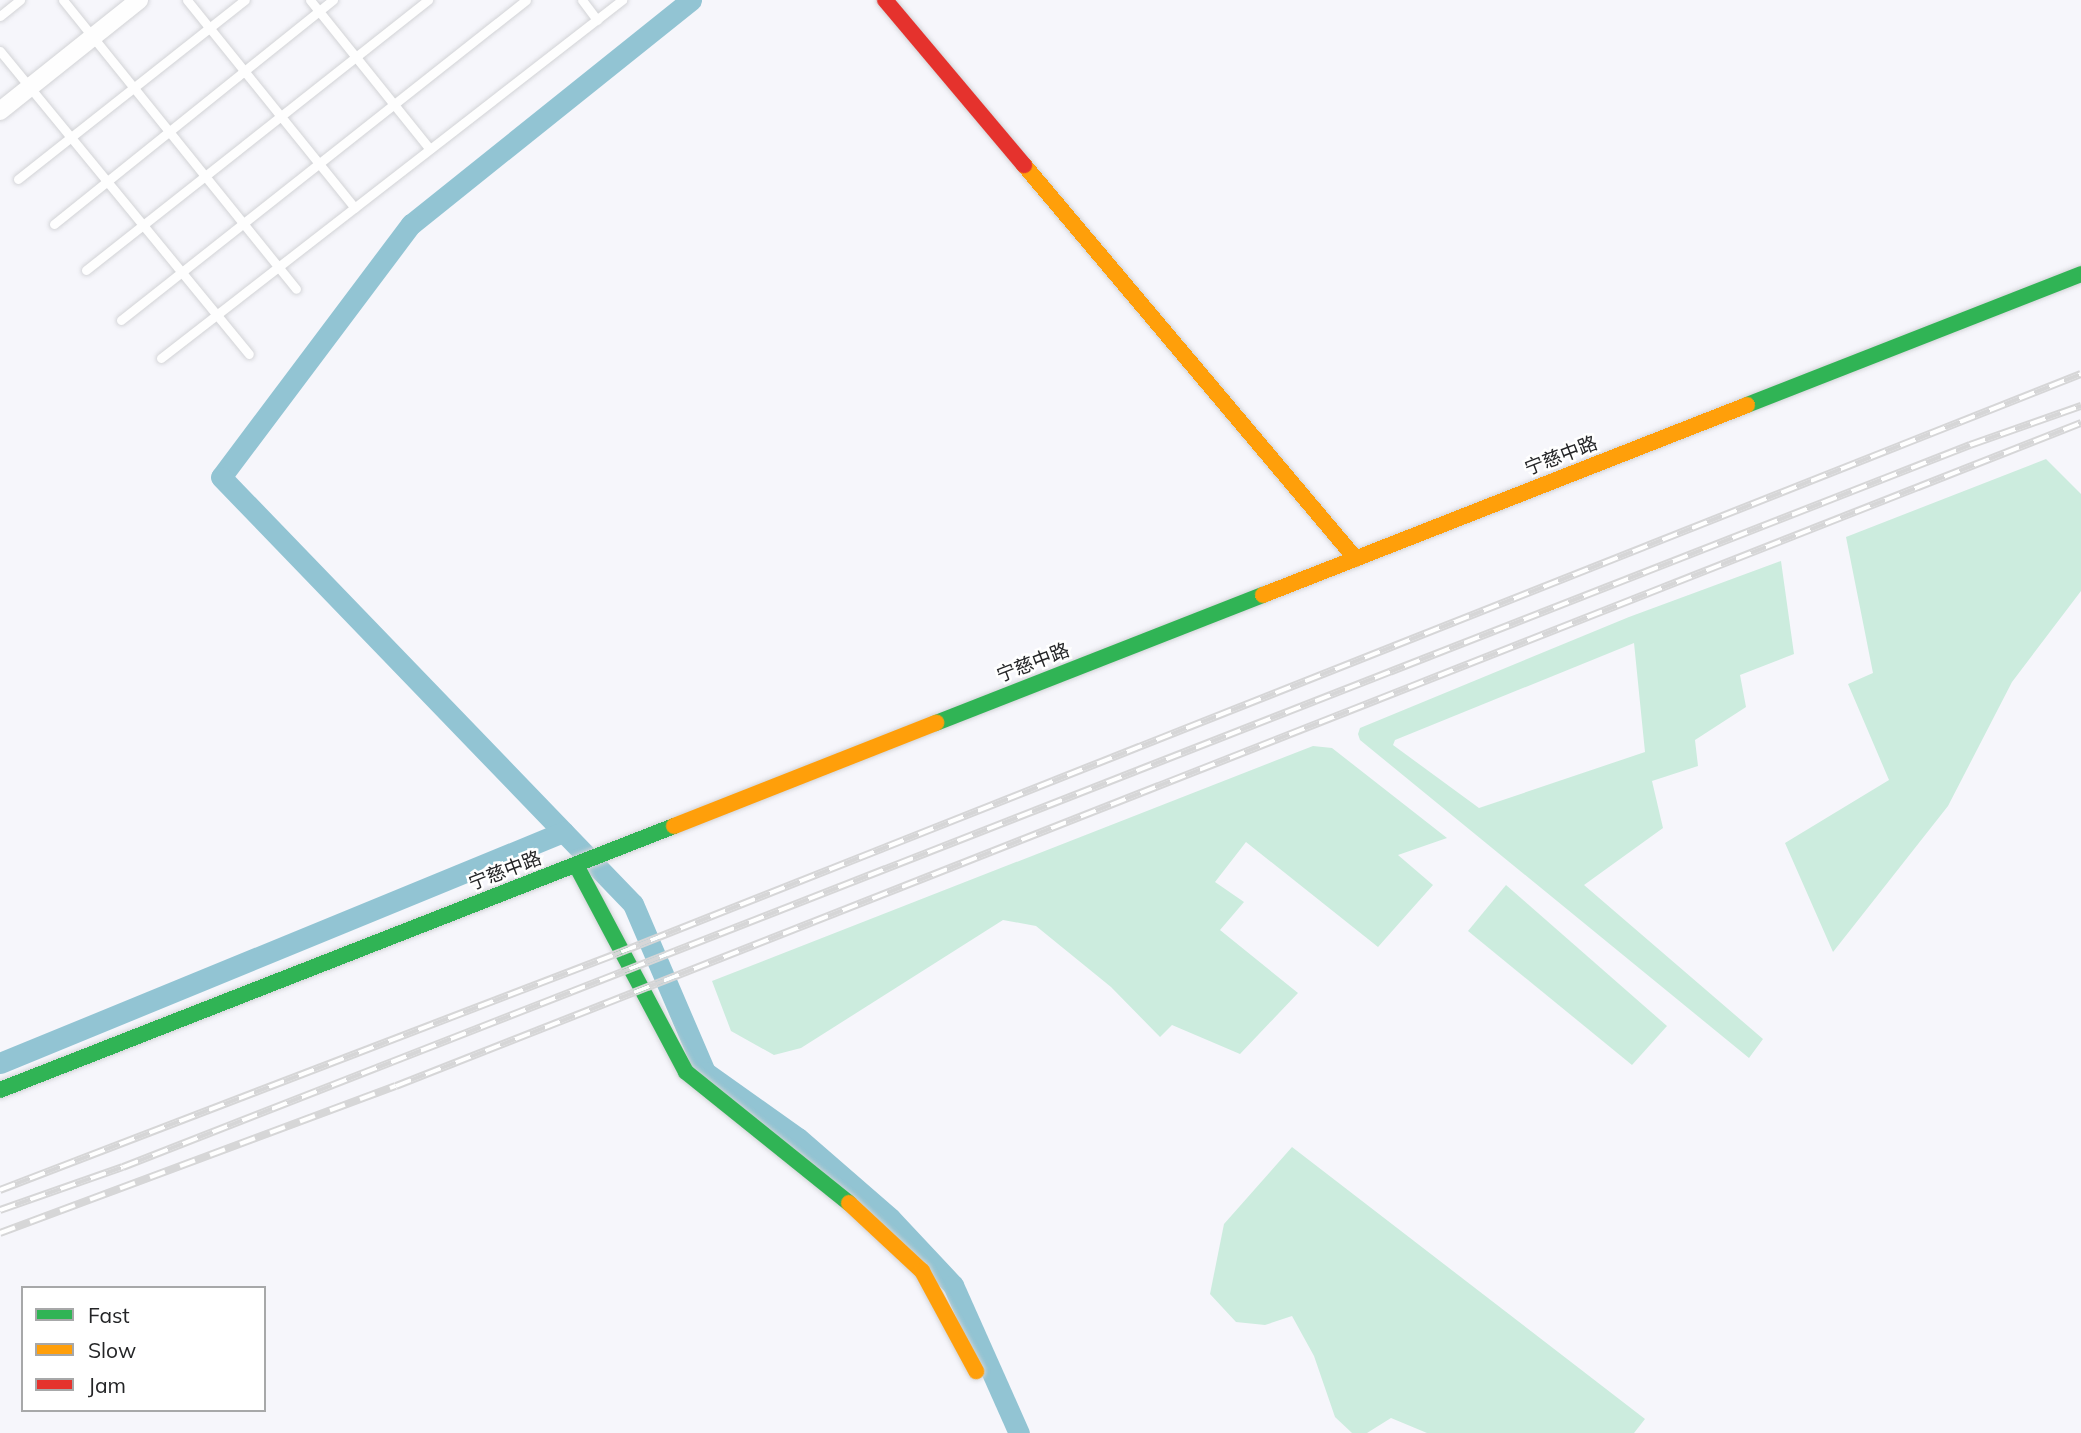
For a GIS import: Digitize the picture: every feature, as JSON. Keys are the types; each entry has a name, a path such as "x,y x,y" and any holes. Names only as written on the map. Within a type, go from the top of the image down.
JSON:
{"main road":[{"path":"886,0 1356,559"},
{"name":"宁慈中路","path":"0,1090 2081,274"},
{"path":"577,865 686,1072 852,1206 922,1271 976,1371"}],"street":[{"path":"0,111 139,0"}],"lane":[{"path":"0,16 20,0"},
{"path":"63,0 296,289"},
{"path":"187,0 355,208"},
{"path":"18,179 245,0"},
{"path":"310,0 430,149"},
{"path":"54,224 332,0"},
{"path":"86,270 428,0"},
{"path":"121,320 526,0"},
{"path":"582,0 597,20"},
{"path":"161,358 622,0"},
{"path":"0,51 250,354"}],"green space":[{"path":"2046,459 2081,494 2081,591 2012,682 1948,806 1833,952 1785,843 1889,780 1848,684 1873,673 1846,537"},
{"path":"1781,561 1794,654 1740,675 1746,707 1695,740 1698,766 1652,781 1663,828 1584,885 1763,1039 1749,1058 1360,740 1358,734 1360,728 1629,617","holes":["1634,643 1645,752 1479,808 1393,745 1395,740"]},
{"path":"1313,746 1332,748 1447,838 1398,855 1433,885 1378,947 1246,842 1215,882 1244,902 1220,930 1298,993 1240,1054 1172,1025 1160,1037 1111,987 1036,926 1003,920 801,1048 774,1055 731,1031 712,981"},
{"path":"1506,885 1667,1026 1632,1065 1468,931"},
{"path":"1292,1147 1645,1419 1634,1433 1427,1433 1391,1418 1367,1433 1352,1433 1335,1417 1314,1356 1292,1316 1265,1325 1236,1322 1210,1294 1224,1224"}],"waterway":[{"path":"691,0 411,224 221,477 633,904 705,1072 798,1138 890,1218 953,1285 1019,1433"},
{"path":"0,1063 563,832"}],"railway":[{"path":"0,1190 621,952 2081,374"},
{"path":"0,1210 123,1167 1970,445 2081,406"},
{"path":"0,1233 396,1086 2081,423"}],"traffic: fast":[{"path":"1747,405 2081,274"},
{"path":"936,723 1263,595"},
{"path":"0,1090 674,826"},
{"path":"576,865 686,1072 849,1203"}],"traffic: slow":[{"path":"1024,165 1356,559"},
{"path":"1263,595 1747,405"},
{"path":"674,826 936,723"},
{"path":"849,1203 922,1271 976,1371"}],"traffic: jam":[{"path":"885,0 1024,165"}]}
